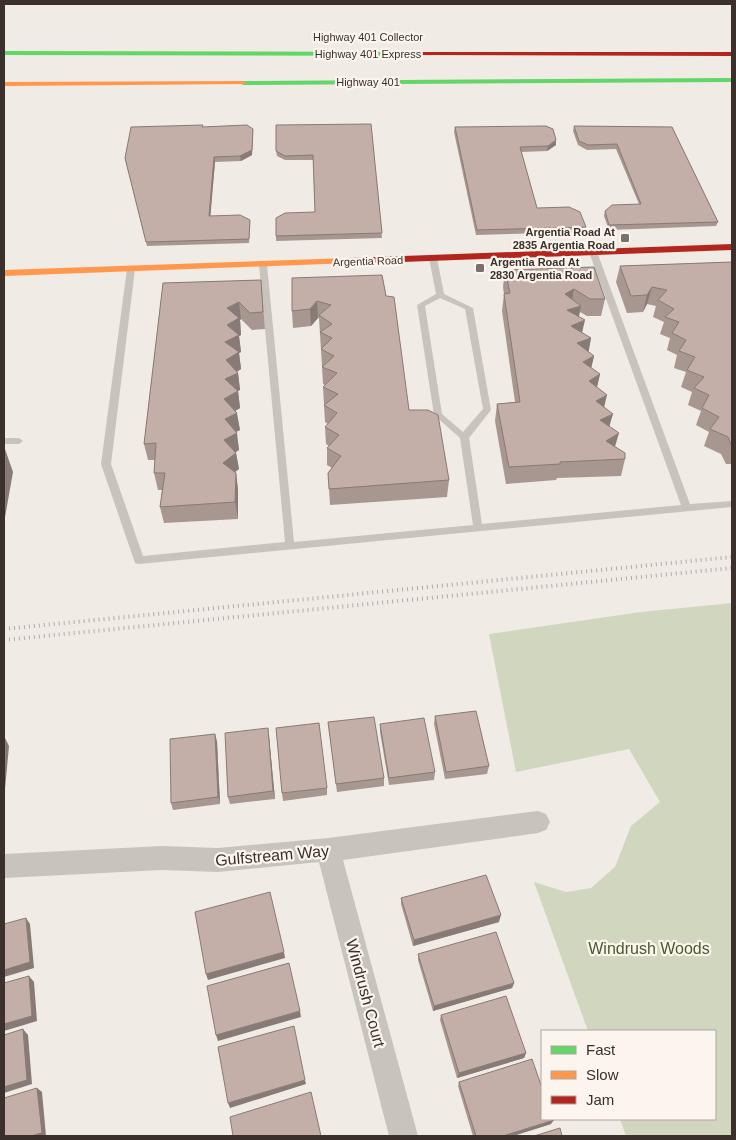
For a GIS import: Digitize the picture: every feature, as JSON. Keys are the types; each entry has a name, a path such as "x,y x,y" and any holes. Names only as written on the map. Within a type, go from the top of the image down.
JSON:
{"main road":[{"name":"Highway 401 Express","path":"4,53 732,54"},
{"name":"Highway 401","path":"4,84 732,80"},
{"name":"Argentia Road","path":"4,273 732,247"}],"street":[{"name":"Gulfstream Way","path":"4,866 162,858 218,860 328,850 538,822"},
{"name":"Windrush Court","path":"328,850 404,1136"}],"lane":[{"path":"593,252 687,508"},
{"path":"433,258 440,295"},
{"path":"263,265 290,546"},
{"path":"131,269 106,464 139,560 732,504"},
{"path":"440,295 421,305 438,415 464,437 478,528"},
{"path":"440,295 469,308 488,410 464,437"},
{"path":"4,441 19,441"}],"green space":[{"name":"Windrush Woods","path":"732,603 732,1136 626,1136 620,1120 716,1120 716,1030 588,1030 534,882 566,892 591,888 615,867 631,826 660,802 629,749 516,772 489,634 641,612"}],"building":[{"path":"371,124 382,233 276,236 276,218 285,213 315,212 313,155 285,156 276,151 276,125"},
{"path":"203,125 202,127 247,125 253,129 252,150 240,156 214,157 209,216 240,215 250,220 249,239 146,242 125,158 131,127"},
{"path":"546,126 553,129 556,140 548,146 520,147 537,208 569,207 580,212 586,227 477,230 455,127"},
{"path":"574,126 672,127 718,222 609,225 605,211 612,205 641,204 617,144 588,145 579,141"},
{"path":"732,262 732,447 728,437 710,429 719,417 702,408 709,395 694,388 704,377 687,370 695,357 679,351 686,340 672,333 679,322 665,317 674,309 658,300 667,290 652,287 647,295 631,296 620,266"},
{"path":"594,267 605,299 590,299 574,289 565,294 581,306 567,310 585,320 571,326 591,338 577,343 594,356 583,362 600,374 589,381 607,395 596,401 613,414 600,420 619,433 606,441 625,453 625,459 509,467 497,404 520,402 504,294 510,293 505,270"},
{"path":"382,275 386,296 394,297 409,410 428,410 438,415 449,480 329,489 328,473 341,456 327,448 339,435 325,427 337,413 324,405 338,394 323,387 337,373 322,367 334,356 321,349 332,338 320,332 332,324 319,315 331,305 317,301 310,309 292,311 292,278"},
{"path":"261,280 263,312 250,313 239,302 227,308 239,318 227,325 239,335 225,342 239,352 226,360 238,373 225,379 238,391 224,399 237,413 225,419 237,433 224,440 236,453 223,463 236,473 235,502 160,507 165,473 154,473 156,443 144,444 163,283"},
{"path":"476,711 489,766 446,772 435,716"},
{"path":"374,717 384,778 336,784 328,722"},
{"path":"424,718 435,772 389,778 380,724"},
{"path":"319,723 327,788 282,793 276,728"},
{"path":"268,728 273,791 228,797 225,733"},
{"path":"215,734 218,797 171,803 170,739"},
{"path":"486,875 501,915 414,940 401,898"},
{"path":"270,892 284,952 206,974 195,912"},
{"path":"26,918 30,962 4,970 4,924"},
{"path":"496,932 514,983 434,1006 418,954"},
{"path":"289,963 300,1011 216,1035 207,986"},
{"path":"29,976 32,1016 4,1024 4,983"},
{"path":"506,996 526,1053 459,1073 441,1015"},
{"path":"294,1026 305,1080 228,1103 218,1047"},
{"path":"23,1029 27,1080 4,1087 4,1035"},
{"path":"532,1059 541,1085 541,1120 554,1120 503,1136 476,1136 459,1082"},
{"path":"37,1088 42,1133 31,1136 4,1136 4,1098"},
{"path":"311,1092 321,1136 233,1136 230,1117"},
{"path":"560,1128 562,1136 534,1136"}],"railway":[{"path":"4,629 732,557"},
{"path":"4,640 732,568"}],"traffic: fast":[{"path":"4,53 414,54"},
{"path":"243,83 732,80"}],"traffic: slow":[{"path":"4,84 243,83"},
{"path":"4,273 348,261"}],"traffic: jam":[{"path":"414,54 732,54"},
{"path":"348,261 732,247"}],"place":[{"name":"Argentia Road At 2835 Argentia Road","path":"625,238"},
{"name":"Argentia Road At 2830 Argentia Road","path":"480,268"}]}
